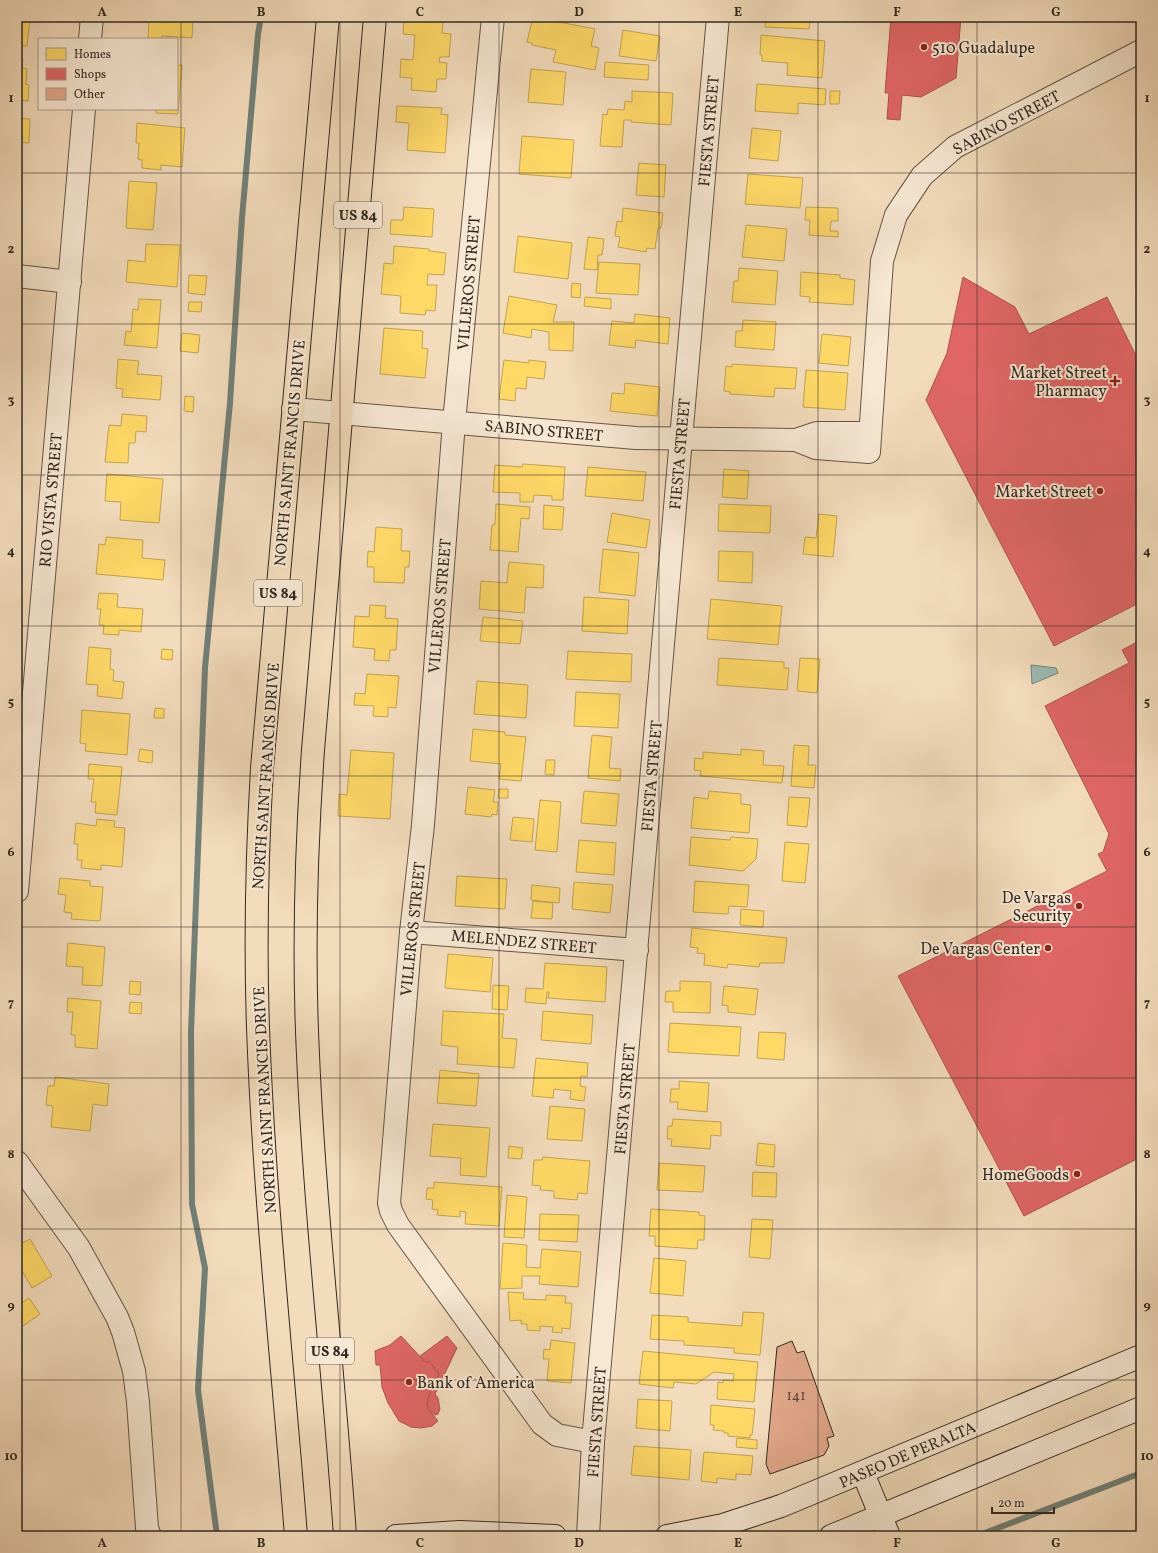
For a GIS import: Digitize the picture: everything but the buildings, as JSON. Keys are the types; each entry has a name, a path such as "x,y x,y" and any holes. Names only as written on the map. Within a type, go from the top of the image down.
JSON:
{"highway":[{"name":"NORTH SAINT FRANCIS DRIVE","path":"296,1536 262,1116 258,1025 258,860 262,768 328,17"},
{"name":"US 84","path":"345,1536 311,1108 306,977 307,865 310,788 375,17"}],"street":[{"path":"90,38 92,17"},
{"name":"VILLEROS STREET","path":"493,17 454,422 423,825 411,932 389,1195 391,1211 398,1225 542,1424 557,1435 593,1442"},
{"name":"FIESTA STREET","path":"588,1536 593,1442 718,17"},
{"name":"SABINO STREET","path":"293,409 636,438 796,440 818,433 869,443 882,261 896,215 922,176 955,147 1141,51"},
{"name":"RIO VISTA STREET","path":"17,891 36,652 70,282 84,110"},
{"path":"17,276 70,282"},
{"name":"MELENDEZ STREET","path":"411,932 637,950"},
{"path":"17,1162 79,1248 117,1317 123,1332 134,1371 147,1528 150,1536"},
{"name":"PASEO DE PERALTA","path":"667,1536 692,1532 751,1517 863,1473 1141,1356"},
{"path":"831,1536 1141,1408"},
{"path":"863,1473 889,1536"},
{"path":"396,1536 433,1533 486,1532 555,1536"}],"water":[{"path":"1031,665 1056,668 1058,673 1032,684"}],"waterway":[{"path":"217,1536 198,1390 205,1268 192,1204 191,1032 205,668 230,403 242,218 258,34 261,17"},
{"path":"977,1536 1141,1473"}],"place":[{"name":"510 Guadalupe","path":"924,47"},
{"name":"Market Street Pharmacy","path":"1115,381"},
{"name":"Market Street","path":"1100,491"},
{"name":"De Vargas Security","path":"1079,906"},
{"name":"De Vargas Center","path":"1048,948"},
{"name":"HomeGoods","path":"1077,1174"},
{"name":"Bank of America","path":"409,1382"}]}
